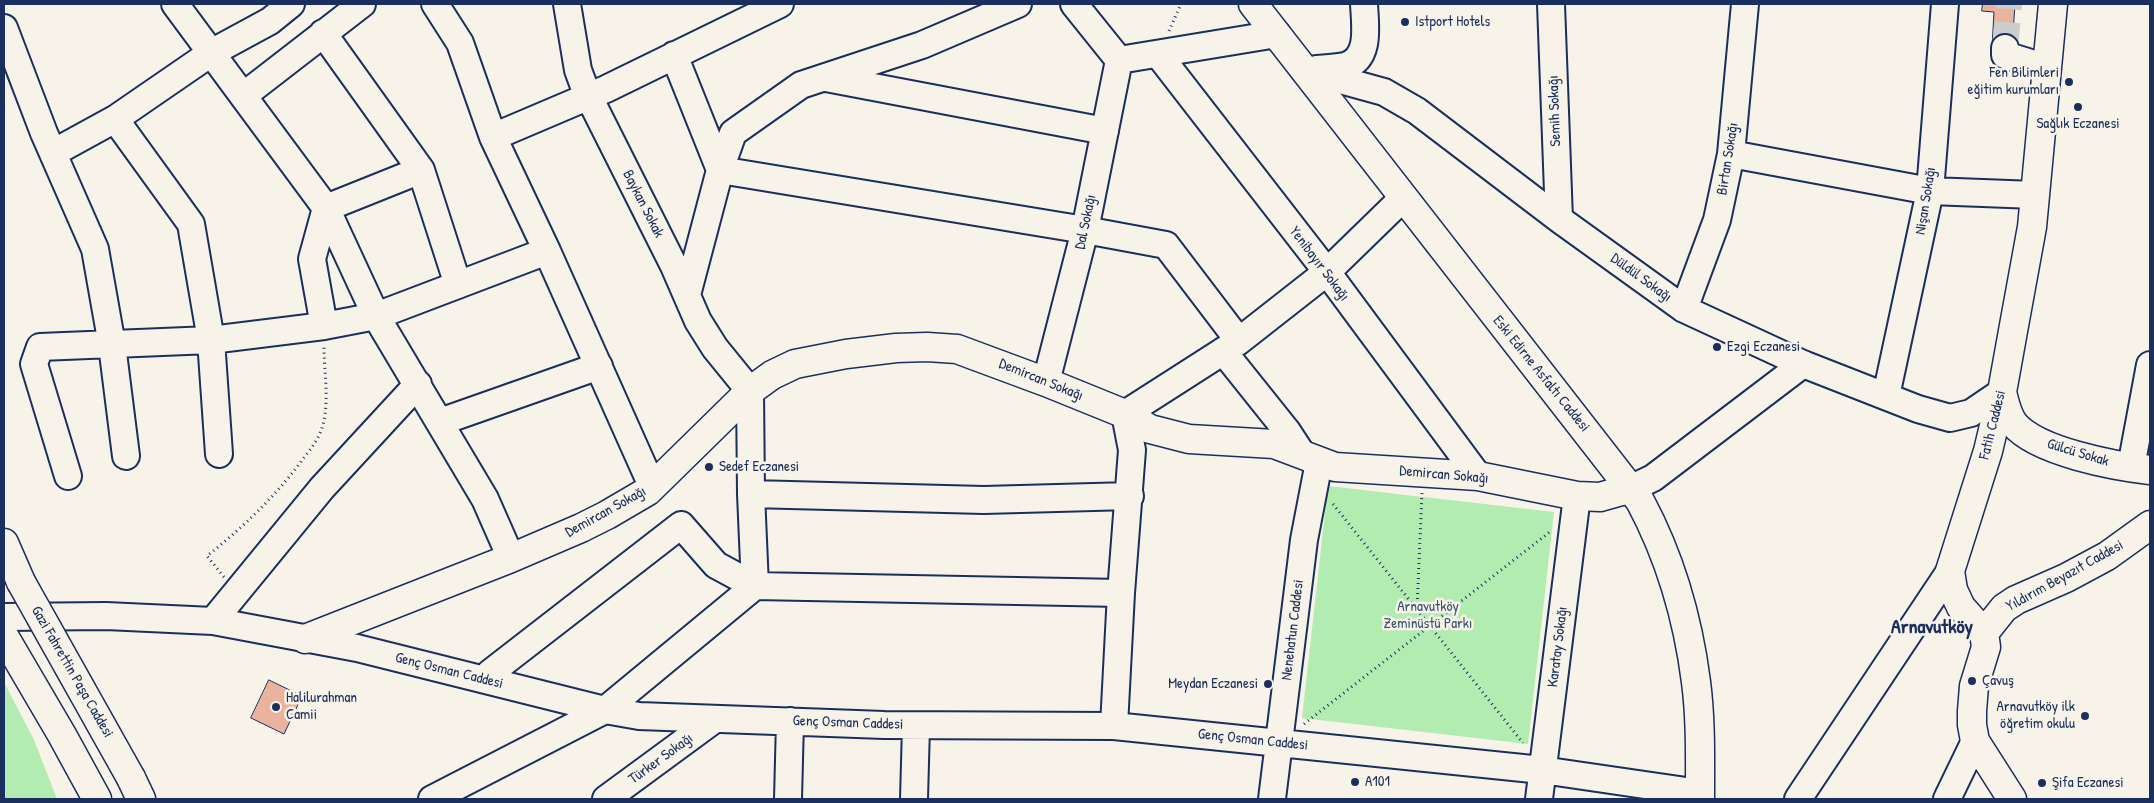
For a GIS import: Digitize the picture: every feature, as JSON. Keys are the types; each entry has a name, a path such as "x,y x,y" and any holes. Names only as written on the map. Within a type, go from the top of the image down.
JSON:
{"main road":[{"name":"Eski Edirne Asfaltı Caddesi","path":"1253,4 1403,198 1632,488 1650,519 1672,575 1681,606 1696,684 1700,796"},
{"name":"Fatih Caddesi","path":"1950,571 1988,450 2002,392 2032,226 2053,4"},
{"name":"Demircan Sokağı","path":"304,639 511,558 590,524 635,499 652,486 750,390 772,375 795,364 846,354 927,347 957,349 1125,414 1150,429 1189,439 1274,444 1312,466 1478,476 1576,504 1632,488"},
{"name":"Gülcü Sokak","path":"2002,392 2008,415 2015,425 2025,433 2049,446 2103,463 2145,470"},
{"name":"Yıldırım Beyazıt Caddesi","path":"1984,633 2004,608 2016,600 2066,578 2107,556 2150,525"},
{"name":"Gazi Fahrettin Paşa Caddesi","path":"4,543 21,582 136,789"},
{"path":"1950,571 1953,590 1961,607 1984,633 1986,647 1974,686 1972,725 1975,741 2012,799"},
{"path":"4,636 96,797"}],"street":[{"path":"175,4 326,208 376,316 485,499 511,558"},
{"path":"53,153 115,118 269,12 291,4"},
{"path":"243,96 362,4"},
{"path":"435,4 460,43 493,137 547,251 652,486"},
{"name":"Baykan Sokak","path":"567,4 578,70 588,96 687,295 698,321 715,348 750,390"},
{"path":"493,137 588,96 780,4"},
{"path":"687,295 720,170 733,134 800,85 922,45 1018,4"},
{"path":"1074,4 1119,60 1277,34"},
{"path":"1304,70 1346,66 1359,58 1364,46 1364,4"},
{"name":"Semih Sokağı","path":"1551,4 1559,219"},
{"name":"Birtan Sokağı","path":"1684,309 1717,220 1731,154 1745,4"},
{"name":"Nişan Sokağı","path":"1886,396 1930,191 1945,4"},
{"path":"4,28 53,153 95,249 112,345 126,456"},
{"path":"323,33 422,170 458,285"},
{"path":"2006,48 2005,54 2047,68"},
{"name":"Yenibayır Sokağı","path":"1158,54 1326,272 1478,476"},
{"path":"674,55 720,170"},
{"name":"Dal Sokağı","path":"1046,382 1085,230 1119,60"},
{"name":"Düldül Sokağı","path":"1304,70 1384,92 1409,106 1559,219 1684,309 1803,364 1918,409 1950,418 1971,413 2002,392"},
{"path":"823,78 1105,131"},
{"path":"115,118 191,224 211,340 219,454"},
{"path":"1731,154 1930,191 2035,195"},
{"path":"326,208 422,170"},
{"path":"720,170 1166,245 1287,431 1312,466"},
{"path":"1114,726 1121,593 1130,496 1132,450 1125,414 1231,346 1326,272 1403,198"},
{"path":"324,326 312,259 326,208"},
{"path":"68,476 34,364 40,348 211,340 324,326 376,316 547,251"},
{"name":"Demircan Sokağı","path":"1632,488 1653,478 1803,364"},
{"path":"2145,470 2150,365"},
{"path":"440,422 599,366"},
{"path":"213,621 322,488 418,384"},
{"path":"750,390 751,494 755,586"},
{"name":"Nenehatun Caddesi","path":"1272,799 1312,466"},
{"path":"751,494 984,500 1130,496"},
{"name":"Karatay Sokağı","path":"1539,799 1576,504"},
{"path":"486,680 490,673 681,525 716,565 755,586 1121,593"},
{"name":"Fatih Caddesi","path":"1798,799 1950,571"},
{"path":"432,799 605,710 755,586"},
{"name":"Genç Osman Caddesi","path":"4,617 106,616 213,621 357,648 605,710 639,716 916,726 1114,726 1542,770 1700,796"},
{"name":"Türker Sokağı","path":"606,799 716,719"},
{"path":"788,799 790,721"},
{"path":"914,799 916,726"},
{"path":"1947,799 1975,741"}],"path":[{"path":"236,592 208,556 246,525 289,477 315,443 322,428 325,410 324,326"},
{"path":"1312,466 1417,609 1523,743"},
{"path":"1417,609 1423,472"},
{"path":"1304,724 1430,626 1576,504"}],"green space":[{"name":"Arnavutköy Zeminüstü Parkı","path":"1328,486 1554,512 1528,744 1302,718"},
{"path":"4,682 34,740 57,799 4,799"}],"building":[{"path":"1983,4 2015,4 2012,49 1992,47 1994,12 1982,11"},
{"name":"Halilurahman Camii","path":"269,680 302,696 284,734 251,718"}],"tunnel":[{"path":"2005,48 2009,4"}],"place":[{"name":"Istport Hotels","path":"1405,22"},
{"name":"Fen Bilimleri eğitim kurumları","path":"2069,82"},
{"name":"Sağlık Eczanesi","path":"2078,107"},
{"name":"Ezgi Eczanesi","path":"1717,347"},
{"name":"Sedef Eczanesi","path":"709,467"},
{"name":"Çavuş","path":"1972,681"},
{"name":"Meydan Eczanesi","path":"1268,684"},
{"name":"Halilurahman Camii","path":"276,707"},
{"name":"Arnavutköy ilk öğretim okulu","path":"2085,716"},
{"name":"A101","path":"1355,782"},
{"name":"Şifa Eczanesi","path":"2042,783"}],"district":[{"name":"Arnavutköy","path":"1932,628"}]}
